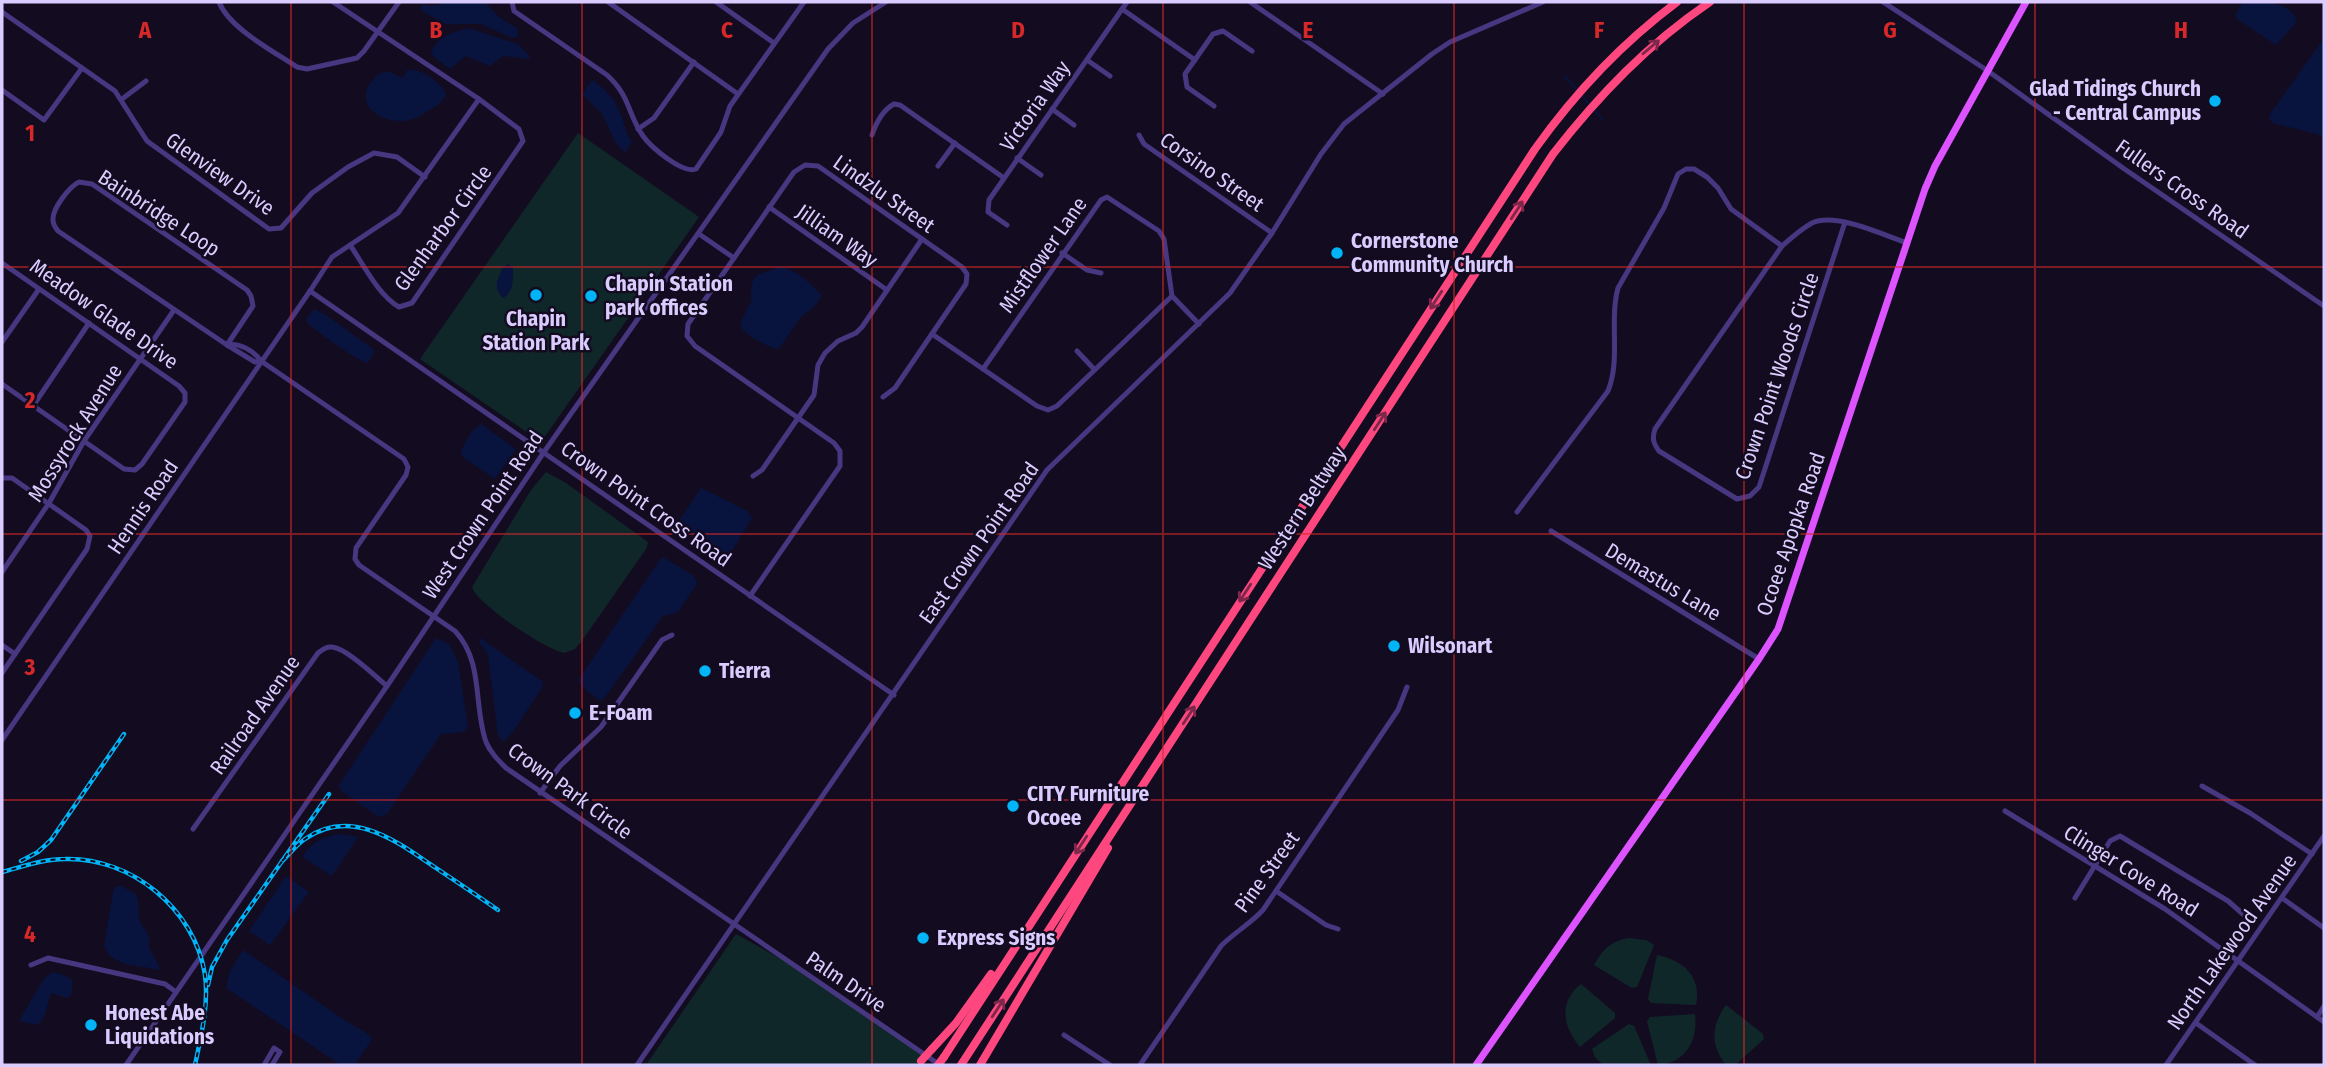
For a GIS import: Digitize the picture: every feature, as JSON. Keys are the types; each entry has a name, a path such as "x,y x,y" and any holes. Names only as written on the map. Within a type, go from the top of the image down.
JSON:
{"highway":[{"name":"Western Beltway","path":"941,1062 1509,187 1571,101 1590,80 1639,32 1677,2"},
{"name":"Western Beltway","path":"961,1065 1527,193 1602,94 1650,48 1710,2"},
{"path":"980,1065 1169,744"},
{"path":"918,1063 956,1023 1041,907"}],"main road":[{"name":"Ocoee Apopka Road","path":"1476,1065 1778,629 1935,166 2026,2"}],"street":[{"path":"219,2 225,15 297,67 308,68 356,58 399,2"},
{"path":"333,2 479,99"},
{"path":"512,2 514,11 606,74 619,86 638,129 651,146 690,171 696,169 721,132 729,108 738,93 804,2"},
{"path":"608,2 738,93"},
{"path":"716,2 774,43"},
{"name":"West Crown Point Road","path":"126,1065 387,686 544,452 839,35 886,2"},
{"name":"Victoria Way","path":"1007,225 988,212 987,207 1017,158 1127,2"},
{"path":"1250,2 1383,94"},
{"name":"East Crown Point Road","path":"637,1065 1047,470 1230,293 1272,233 1332,138 1344,124 1450,42 1543,2"},
{"name":"Fullers Cross Road","path":"1883,2 1988,71 2123,168 2324,306"},
{"path":"1122,9 1195,60"},
{"name":"Glenview Drive","path":"2,12 122,99 147,141 269,229 281,228 312,193 348,167 374,153 397,157 425,177"},
{"path":"1214,106 1184,82 1185,75 1195,60 1213,34 1223,31 1252,51"},
{"path":"1087,60 1110,76"},
{"path":"638,129 654,118 694,62"},
{"path":"2,90 44,120 82,68"},
{"path":"122,99 146,81"},
{"name":"Glenharbor Circle","path":"350,245 393,304 399,307 412,303 523,141 519,130 479,99"},
{"name":"Hennis Road","path":"2,740 332,257 398,213 479,99"},
{"path":"872,135 875,125 888,107 900,105 1004,178"},
{"path":"1052,109 1074,125"},
{"name":"Corsino Street","path":"1139,135 1143,144 1272,233"},
{"path":"938,166 955,143"},
{"path":"1017,158 1041,175"},
{"name":"Lindzlu Street","path":"798,418 695,346 687,336 688,324 794,172 805,165 818,166 962,267 967,274 967,284 895,388 883,397"},
{"path":"1517,512 1608,391 1614,368 1615,299 1618,288 1664,208 1678,174 1686,169 1694,169 1707,177 1718,188 1731,209 1782,246"},
{"name":"Bainbridge Loop","path":"227,345 251,310 253,302 247,290 92,184 75,184 54,213 54,225 58,231 227,345 243,347 261,361"},
{"name":"Mistflower Lane","path":"983,369 1062,253 1101,200 1107,197 1159,231 1164,239 1172,296"},
{"name":"Jilliam Way","path":"769,208 887,290"},
{"name":"Crown Point Woods Circle","path":"1845,222 1759,487 1750,496 1737,499 1659,451 1653,437 1656,429 1782,246 1814,222 1829,219 1845,222 1907,243"},
{"path":"699,234 734,258"},
{"path":"753,476 762,470 814,395 818,365 825,353 838,341 856,333 922,239"},
{"path":"1062,253 1087,270 1101,273"},
{"name":"Meadow Glade Drive","path":"2,263 179,386 185,393 185,402 142,464 135,470 124,469 2,384"},
{"path":"2,342 39,289"},
{"name":"Crown Point Cross Road","path":"310,291 894,695"},
{"path":"932,334 1037,406 1048,410 1057,406 1172,296 1199,324"},
{"name":"Mossyrock Avenue","path":"2,572 49,503 84,441 174,310"},
{"path":"33,405 89,323"},
{"path":"1077,351 1094,369"},
{"name":"Crown Park Circle","path":"261,361 404,459 408,467 406,475 356,548 355,559 359,565 455,631 470,652 486,743 495,757 540,793 734,924"},
{"path":"750,596 840,466 839,451 834,443 798,418"},
{"path":"2,478 12,478 86,530 90,536 90,544 2,673"},
{"name":"Demastus Lane","path":"1550,531 1759,659"},
{"path":"540,793 560,766 601,727 662,640 672,635"},
{"path":"2,645 15,654"},
{"name":"Railroad Avenue","path":"193,829 318,653 325,648 334,647 387,686"},
{"name":"Pine Street","path":"1140,1065 1221,946 1233,934 1249,926 1276,891 1398,710 1407,687"},
{"path":"2202,786 2250,813 2312,854"},
{"name":"Clinger Cove Road","path":"2005,811 2165,909 2324,1022"},
{"path":"2075,898 2110,841 2115,837 2126,838 2228,901 2244,915"},
{"name":"North Lakewood Avenue","path":"2166,1065 2324,837"},
{"path":"1276,891 1326,925 1338,929"},
{"path":"2282,898 2324,928"},
{"name":"Palm Drive","path":"734,924 941,1062"},
{"path":"31,965 48,958 165,984 176,992"},
{"path":"2317,1017 2324,1006"},
{"path":"2196,1023 2255,1065"},
{"path":"1064,1035 1110,1065"},
{"path":"264,1065 277,1050 274,1064"}],"green space":[{"path":"578,133 699,217 541,442 420,359"},
{"path":"546,472 566,483 648,542 646,549 581,642 575,649 564,653 543,644 499,615 472,587 531,490"},
{"path":"736,934 799,969 927,1055 915,1065 646,1065"},
{"path":"1628,938 1646,940 1654,945 1637,987 1632,988 1594,965 1608,947"},
{"path":"1657,955 1675,961 1688,971 1696,986 1696,1005 1651,1003 1648,999"},
{"path":"1581,984 1615,1013 1615,1018 1580,1047 1567,1023 1566,1007"},
{"path":"1726,1005 1763,1034 1764,1039 1735,1065 1726,1065 1715,1043 1717,1020"},
{"path":"1695,1014 1694,1033 1688,1049 1676,1060 1658,1065 1647,1021 1650,1017"},
{"path":"1629,1024 1634,1026 1651,1065 1603,1065 1592,1049"}],"shaded area":[{"path":"452,2 485,2 500,18 517,28 518,36 513,38 481,24 445,24 420,10 423,4 431,6"},
{"path":"2243,2 2282,6 2294,15 2297,22 2276,45 2237,19 2235,15"},
{"path":"468,28 518,44 530,57 503,56 490,66 466,56 450,69 431,53 441,39"},
{"path":"2324,38 2324,136 2273,123 2269,119 2270,114"},
{"path":"407,70 424,73 435,80 446,93 442,101 423,114 400,121 388,119 370,108 366,99 367,89 375,78 384,72 390,72 403,78"},
{"path":"592,80 610,95 619,110 632,141 625,153 616,143 602,114 582,94"},
{"path":"508,264 513,268 513,281 511,289 503,298 497,283 503,267"},
{"path":"778,267 802,277 822,296 814,307 800,318 779,349 752,337 741,327 751,301 752,282 758,275"},
{"path":"314,309 373,349 368,363 347,352 308,324 306,319"},
{"path":"481,424 516,449 495,479 461,454 468,437"},
{"path":"701,488 747,511 752,518 729,556 721,555 679,526 680,519"},
{"path":"663,557 694,576 697,584 678,612 663,616 603,700 599,700 580,685 579,679"},
{"path":"479,637 543,682 542,688 513,732 503,742 498,736 488,655"},
{"path":"436,638 449,644 458,662 468,727 463,732 441,734 387,814 379,817 341,791 339,785"},
{"path":"341,834 358,837 332,876 304,858 303,855 315,843"},
{"path":"286,876 309,892 270,945 249,931"},
{"path":"122,886 138,899 139,920 149,936 149,947 159,970 127,964 107,952 104,945 113,892 115,887"},
{"path":"243,950 371,1036 372,1040 354,1065 341,1065 226,988 230,971"},
{"path":"52,972 65,975 73,981 71,995 67,998 51,993 44,1017 38,1025 19,1021 43,980"}],"waterway":[{"path":"1565,76 1576,89"},
{"path":"1582,96 1590,105"},
{"path":"1594,109 1602,119"}],"railway":[{"path":"21,861 38,852 51,840 124,734"},
{"path":"208,985 212,967 227,940 329,794"},
{"path":"282,861 302,841 321,830 337,826 369,830 399,844 498,910"},
{"path":"2,872 49,860 90,861 136,877 174,909 199,951 205,975 205,1009 195,1065"}],"place":[{"name":"Glad Tidings Church - Central Campus","path":"2215,101"},
{"name":"Cornerstone Community Church","path":"1337,253"},
{"name":"Chapin Station Park","path":"536,295"},
{"name":"Chapin Station park offices","path":"591,296"},
{"name":"Wilsonart","path":"1394,646"},
{"name":"Tierra","path":"705,671"},
{"name":"E-Foam","path":"575,713"},
{"name":"CITY Furniture Ocoee","path":"1013,806"},
{"name":"Express Signs","path":"923,938"},
{"name":"Honest Abe Liquidations","path":"91,1025"}]}
